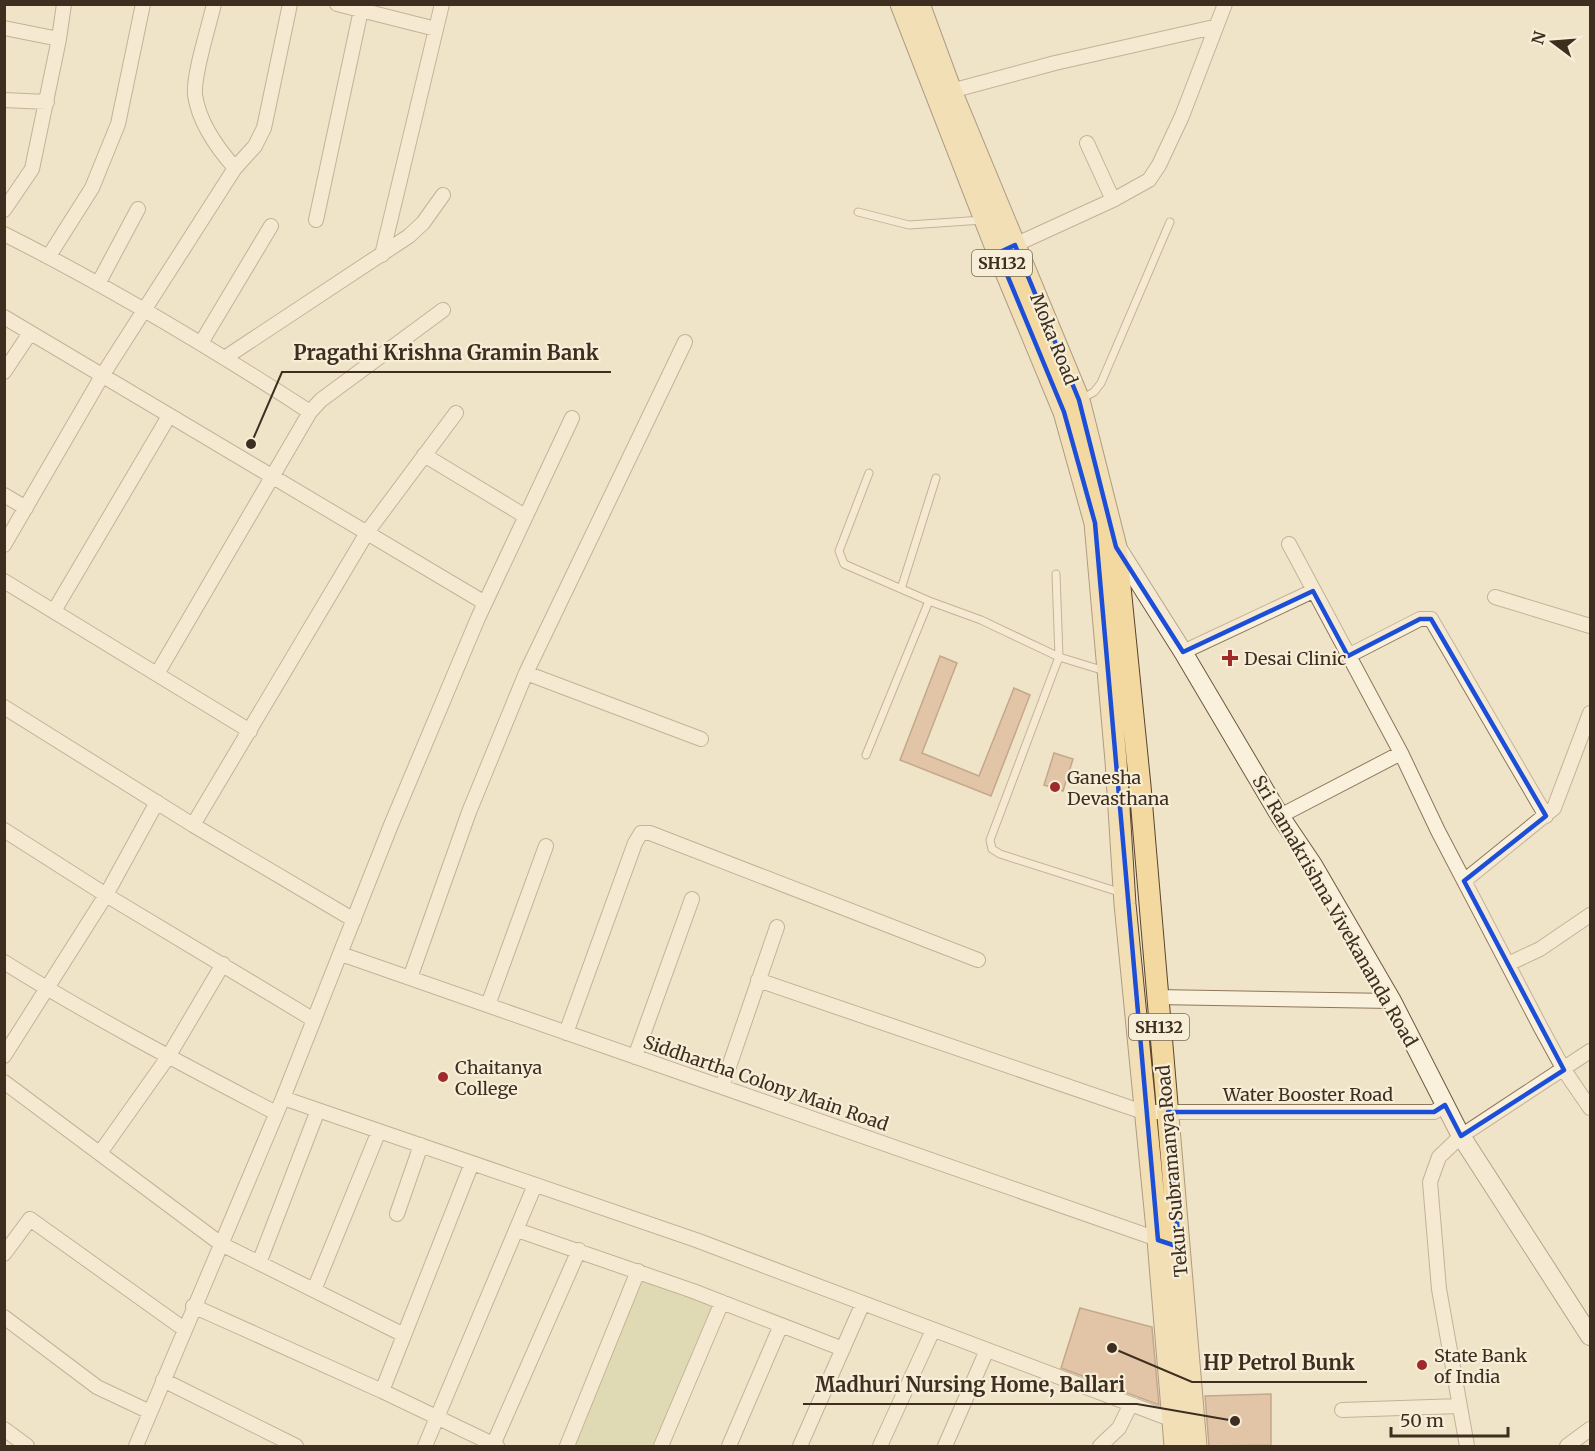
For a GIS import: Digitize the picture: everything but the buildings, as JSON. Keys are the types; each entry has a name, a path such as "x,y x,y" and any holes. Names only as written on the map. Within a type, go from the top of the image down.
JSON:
{"main road":[{"name":"Moka Road","path":"901,4 985,220 1006,249 1079,400 1116,547"},
{"name":"Moka Road","path":"919,4 1064,412 1095,523"},
{"name":"Sri Ramakrishna Vivekananda Road","path":"1095,523 1116,547 1183,652 1392,1001 1461,1136 1590,1336"},
{"name":"SH132","path":"1095,523 1113,610"},
{"name":"SH132","path":"1116,547 1107,672 1143,1112 1158,1240 1175,1446"},
{"name":"Tekur Subramanya Road","path":"1113,610 1140,786 1156,997 1196,1446"}],"street":[{"path":"4,210 32,169 47,102 64,4"},
{"path":"49,256 92,188 118,124 143,4"},
{"path":"214,4 195,96 214,141 235,168"},
{"path":"4,545 143,310 235,168 255,146 264,128 290,4"},
{"path":"337,4 436,29"},
{"path":"382,255 442,4"},
{"path":"1006,249 1113,200 1149,180 1159,165 1182,116 1214,27 1225,4"},
{"path":"316,220 361,10"},
{"path":"951,91 1055,63 1214,27"},
{"path":"4,28 58,39"},
{"path":"4,100 47,102"},
{"path":"1087,143 1113,200"},
{"path":"226,357 382,255 423,223 443,195"},
{"path":"98,284 138,209"},
{"path":"201,343 271,226"},
{"path":"4,234 49,256 226,357 310,412"},
{"path":"157,674 310,412 321,400 443,310"},
{"path":"4,317 486,603"},
{"path":"4,372 30,333"},
{"path":"410,978 470,812 526,673 685,342"},
{"path":"193,825 368,531 456,413"},
{"path":"54,611 169,416"},
{"path":"136,1446 193,1306 283,1098 354,920 486,603 572,418"},
{"path":"424,455 525,516"},
{"path":"4,495 26,508"},
{"path":"1289,544 1401,753 1464,881 1563,1070 1590,1108"},
{"path":"4,581 249,731"},
{"path":"1183,652 1313,591"},
{"path":"1496,597 1590,626"},
{"path":"1348,656 1420,619 1431,619 1546,816"},
{"path":"526,673 700,739"},
{"path":"4,707 193,825 354,920"},
{"path":"1464,881 1554,808 1587,735 1590,713"},
{"path":"1280,816 1401,753"},
{"path":"4,1056 106,895 156,802"},
{"path":"4,830 106,895 314,1020"},
{"path":"566,1033 635,843 641,833 650,833 978,960"},
{"path":"488,1005 546,846"},
{"path":"635,1057 692,899"},
{"path":"1508,964 1540,949 1590,915"},
{"path":"723,1087 777,927"},
{"name":"Siddhartha Colony Main Road","path":"341,954 1179,1247"},
{"path":"4,962 168,1057 276,1113"},
{"path":"100,1154 168,1057 223,964"},
{"name":"Water Booster Road","path":"758,980 1143,1112 1434,1112 1445,1105"},
{"path":"1156,997 1392,1001"},
{"path":"1467,1446 1438,1289 1430,1182 1439,1157 1461,1136 1590,1051"},
{"path":"4,1082 221,1245 404,1335"},
{"path":"283,1098 696,1240 1173,1420"},
{"path":"259,1263 318,1110"},
{"path":"314,1290 379,1131"},
{"path":"397,1214 421,1145"},
{"path":"382,1391 472,1163"},
{"path":"425,1446 535,1185"},
{"path":"4,1254 30,1219 184,1329"},
{"path":"517,1230 638,1271 843,1349"},
{"path":"193,1306 382,1391 495,1446 579,1250"},
{"path":"567,1446 638,1271"},
{"path":"661,1446 722,1302"},
{"path":"800,1446 863,1303"},
{"path":"4,1317 96,1387 150,1412"},
{"path":"729,1446 781,1325"},
{"path":"880,1446 933,1329"},
{"path":"945,1446 987,1350"},
{"path":"163,1380 296,1446"},
{"path":"1100,1446 1119,1428 1131,1404"},
{"path":"1342,1410 1460,1406"},
{"path":"4,1429 27,1446"},
{"path":"1567,1446 1590,1429"}],"lane":[{"path":"858,212 909,225 985,220"},
{"path":"1079,400 1094,392 1101,383 1170,222"},
{"path":"869,473 839,551 844,564 929,601 981,620 1059,657 1107,672"},
{"path":"901,589 936,478"},
{"path":"1056,574 1059,657 990,840 992,849 1000,854 1124,894"},
{"path":"866,755 929,601"}],"highlighted area":[{"path":"1015,245 1079,400 1116,547 1183,652 1313,591 1348,656 1420,619 1431,619 1440,630 1546,816 1464,881 1564,1070 1461,1136 1445,1105 1434,1112 1168,1112 1179,1247 1158,1240 1095,523 1064,412 998,253"}],"green space":[{"path":"640,1276 717,1304 660,1446 570,1446"}],"place":[{"name":"Pragathi Krishna Gramin Bank","path":"251,444"},
{"name":"Desai Clinic","path":"1230,658"},
{"name":"Ganesha Devasthana","path":"1055,787"},
{"name":"Chaitanya College","path":"443,1077"},
{"name":"HP Petrol Bunk","path":"1112,1348"},
{"name":"State Bank of India","path":"1422,1365"},
{"name":"Madhuri Nursing Home, Ballari","path":"1235,1421"}]}
